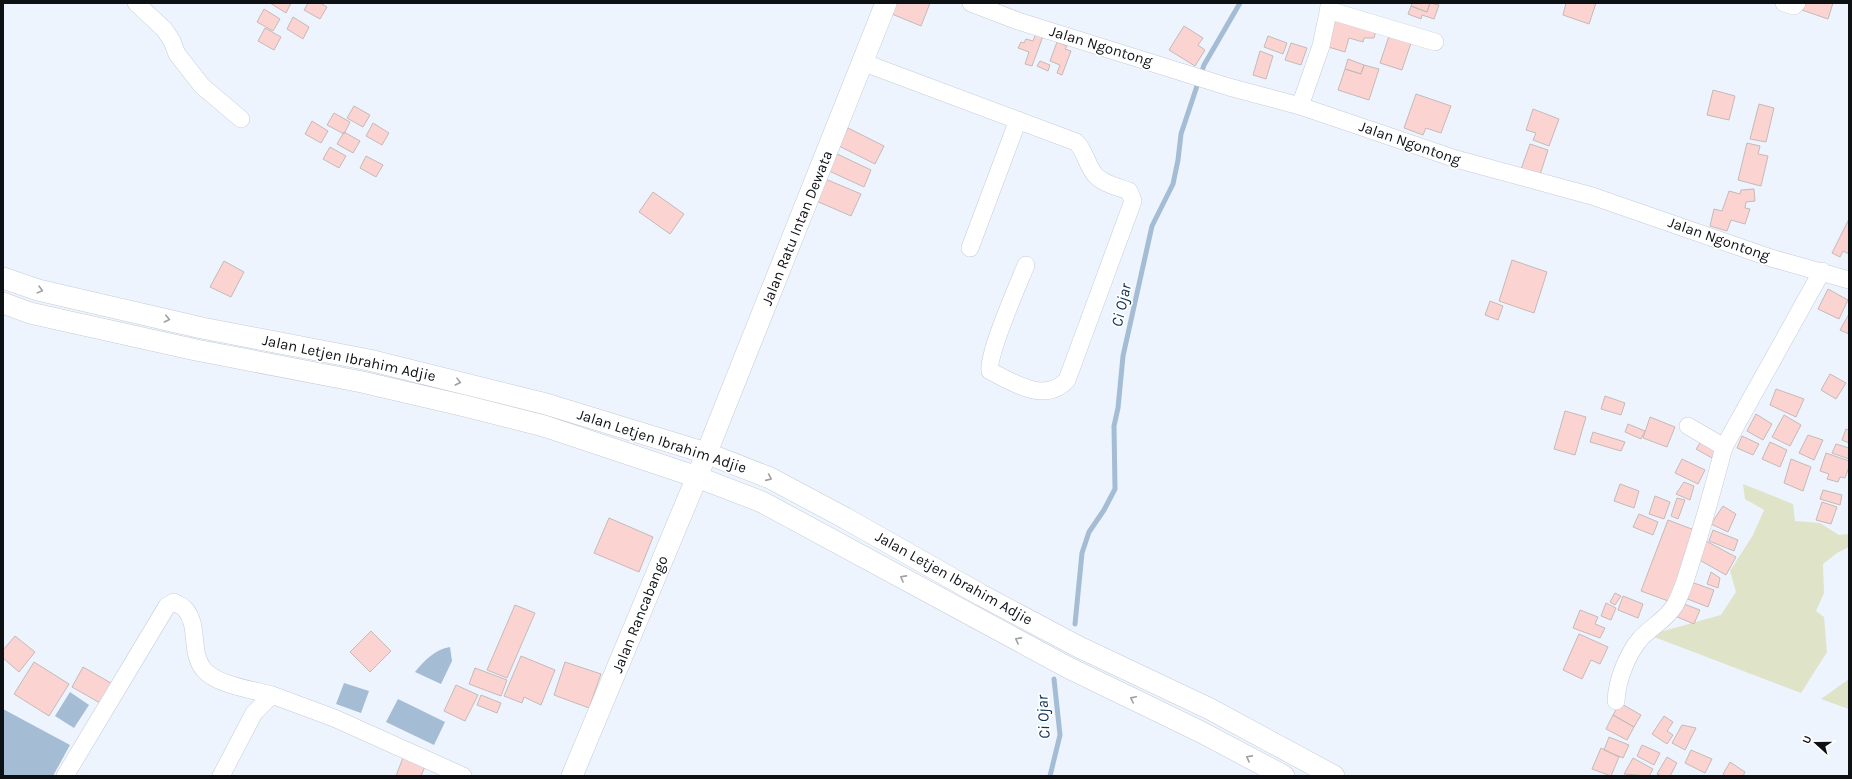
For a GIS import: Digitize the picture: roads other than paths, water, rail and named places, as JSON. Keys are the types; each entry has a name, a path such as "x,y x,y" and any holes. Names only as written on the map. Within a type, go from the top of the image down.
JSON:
{"street":[{"path":"136,3 164,29 172,41 177,54 202,86 241,119"},
{"name":"Jalan Ratu Intan Dewata","path":"706,453 886,3"},
{"name":"Jalan Ngontong","path":"971,3 1018,20 1229,87 1300,106 1456,159 1592,196 1771,258 1822,271 1849,280"},
{"path":"1784,3 1794,6 1797,3"},
{"path":"1300,106 1321,46 1329,7 1435,42"},
{"path":"862,62 1076,142 1098,178 1128,191 1133,201 1067,380 1060,387 1049,391 1036,392 990,372 989,365 994,349 1026,265"},
{"path":"970,248 1018,120"},
{"path":"1616,701 1616,692 1630,655 1640,640 1666,617 1675,605 1684,586 1724,447 1822,271"},
{"name":"Jalan Letjen Ibrahim Adjie","path":"3,278 38,290 202,328 369,360 546,404 706,453 770,478 1080,647 1210,709 1334,776"},
{"name":"Jalan Letjen Ibrahim Adjie","path":"3,303 30,313 181,346 362,382 544,426 697,477 762,502 1063,664 1201,732 1284,776"},
{"path":"362,382 369,360"},
{"path":"1688,426 1724,447"},
{"name":"Jalan Rancabango","path":"572,776 706,453"},
{"path":"65,776 167,606 174,602 185,609 192,626 195,654 204,670 216,678 231,685 272,695 334,718 462,776"},
{"path":"220,776 254,713 272,695"},
{"path":"1201,732 1210,709"}],"water":[{"path":"450,647 452,661 441,684 415,672 426,660 439,650"},
{"path":"344,683 369,691 361,713 336,704"},
{"path":"70,692 89,705 74,728 55,716"},
{"path":"398,699 445,722 434,745 386,722"},
{"path":"3,709 70,745 53,776 3,776"}],"waterway":[{"name":"Ci Ojar","path":"1075,624 1082,553 1089,532 1104,510 1115,489 1114,426 1118,408 1123,356 1152,226 1173,184 1181,134 1204,65 1240,3"},
{"name":"Ci Ojar","path":"1050,776 1060,735 1054,679"}]}
